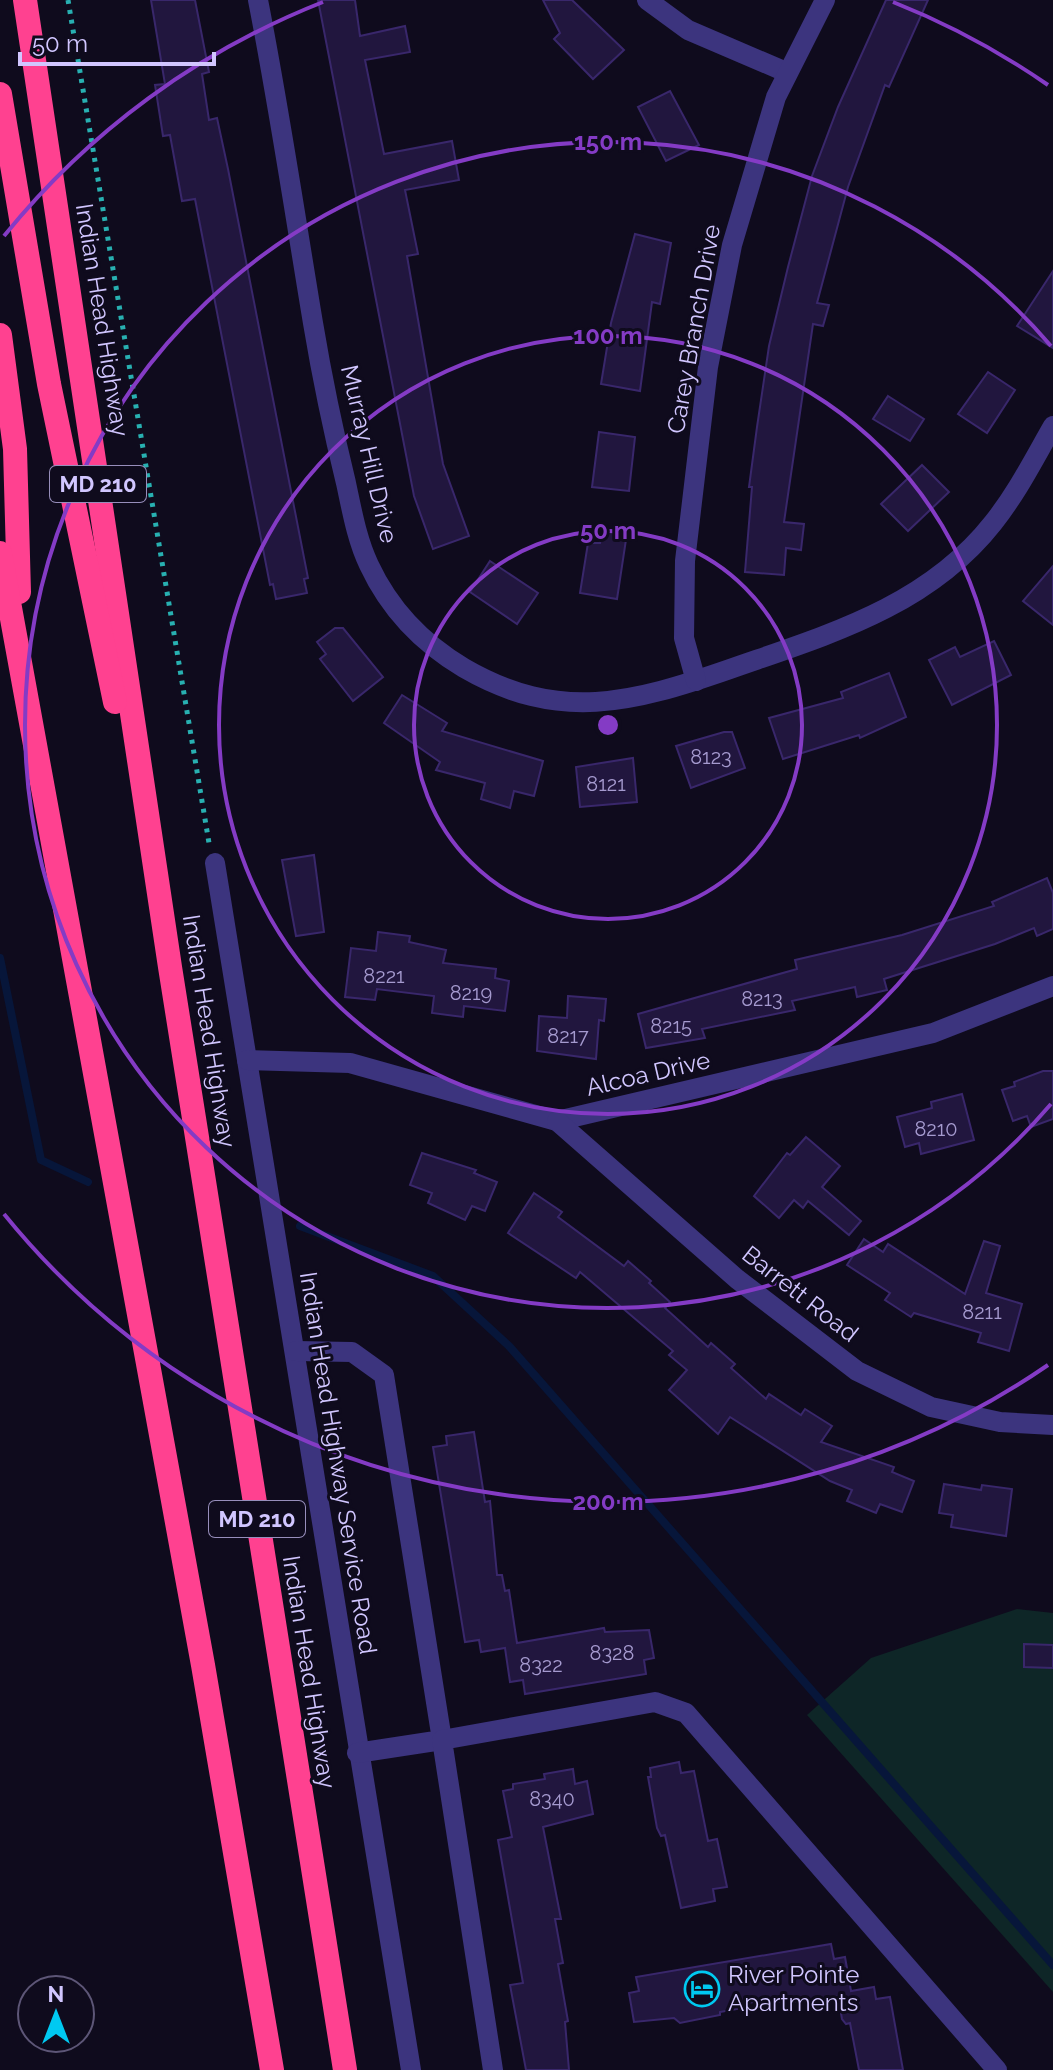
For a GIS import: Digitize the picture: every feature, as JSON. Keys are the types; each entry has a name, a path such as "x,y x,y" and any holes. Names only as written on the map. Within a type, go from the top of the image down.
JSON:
{"highway":[{"name":"Indian Head Highway","path":"25,0 170,967 345,2070"},
{"path":"0,94 49,384 170,967"},
{"path":"0,335 15,449 22,676"},
{"name":"MD 210","path":"0,553 203,1665 272,2070"}],"street":[{"name":"Murray Hill Drive","path":"258,0 337,448 368,563 400,617 421,637 451,660 510,692 561,702 646,696 834,635 916,592 972,547 994,522 1053,426"},
{"path":"647,0 668,18 700,37 786,72"},
{"name":"Carey Branch Drive","path":"696,681 684,638 685,561 708,367 732,245 786,72 825,0"},
{"name":"Indian Head Highway Service Road","path":"215,863 296,1351 357,1753 411,2070"},
{"name":"Alcoa Drive","path":"247,1060 350,1063 557,1121 821,1062 933,1033 1053,986"},
{"name":"Barrett Road","path":"557,1121 737,1279 857,1371 906,1397 952,1413 1000,1422 1053,1425"},
{"path":"296,1351 352,1352 384,1375 493,2070"},
{"path":"357,1753 655,1702 686,1713 997,2070"}],"path":[{"path":"68,0 203,820 215,863"}],"green space":[{"path":"1017,1609 1053,1613 1053,1992 807,1715 871,1658"}],"building":[{"path":"151,0 195,0 209,72 202,74 209,120 217,118 228,169 308,578 304,579 307,593 276,599 273,584 270,585 195,199 182,201 170,135 163,136 155,85 165,84"},
{"path":"318,0 355,0 360,36 405,26 410,52 365,60 384,154 452,141 459,180 405,190 418,254 407,256 443,464 469,536 433,549 414,496"},
{"path":"543,0 572,0 624,50 593,79 554,39 560,33"},
{"path":"886,0 928,0 889,87 885,85 848,187 817,303 829,305 823,326 813,324 784,522 804,524 801,550 786,548 784,575 745,572 752,487 749,487 757,427 769,346 788,267 812,176 838,107"},
{"path":"670,91 699,145 666,161 638,107"},
{"path":"635,234 671,243 660,304 652,302 640,391 601,384 611,323"},
{"path":"1053,271 1053,348 1017,326"},
{"path":"988,372 1015,390 987,433 958,414"},
{"path":"888,396 924,419 910,441 873,419"},
{"path":"599,432 635,437 629,491 592,487"},
{"path":"922,465 949,492 908,531 881,504"},
{"path":"603,529 627,533 617,599 580,593 588,543 600,543"},
{"path":"490,561 538,593 517,624 470,592"},
{"path":"1053,566 1053,625 1023,601"},
{"path":"335,628 343,628 383,677 353,701 320,659 326,654 317,642"},
{"path":"994,641 1011,675 952,705 929,660 955,647 960,657"},
{"path":"889,673 906,717 860,738 859,735 783,759 769,718 843,698 841,692"},
{"path":"402,695 447,723 442,731 543,761 534,796 514,791 510,808 481,799 485,783 436,770 440,762 384,723"},
{"path":"732,732 745,768 691,788 676,746"},
{"path":"633,758 637,802 580,807 576,767"},
{"path":"314,855 324,932 296,936 282,860"},
{"path":"1047,878 1053,893 1053,929 1037,936 1034,928 995,944 884,979 887,990 857,997 855,987 792,1001 795,1010 702,1029 705,1038 646,1048 638,1014 797,969 795,960 902,935 994,906 992,902"},
{"path":"378,932 410,936 409,942 446,950 443,963 496,969 495,978 509,981 505,1011 464,1006 463,1017 432,1013 434,996 377,989 375,1000 345,997 351,948 376,951"},
{"path":"568,996 606,999 604,1021 599,1020 596,1059 537,1051 539,1016 567,1018"},
{"path":"1043,1071 1053,1071 1053,1119 1031,1127 1027,1116 1013,1121 1002,1090"},
{"path":"962,1094 974,1140 921,1154 919,1143 905,1147 897,1117 932,1108 931,1102"},
{"path":"806,1137 840,1166 822,1187 861,1221 849,1235 808,1201 803,1208 794,1200 779,1218 754,1196 787,1153 790,1155"},
{"path":"422,1153 476,1170 474,1173 497,1182 485,1211 472,1206 465,1220 428,1203 432,1193 410,1185"},
{"path":"534,1193 562,1212 558,1217 624,1266 628,1261 651,1281 649,1283 670,1302 665,1308 708,1347 711,1343 735,1364 731,1368 766,1399 769,1394 801,1415 805,1409 832,1426 821,1442 894,1467 892,1472 914,1481 902,1512 880,1504 876,1513 847,1501 852,1490 830,1481 730,1417 718,1434 669,1390 687,1370 669,1355 673,1351 580,1272 576,1278 508,1233"},
{"path":"864,1239 883,1252 888,1244 965,1294 984,1241 1000,1246 986,1293 1022,1304 1009,1351 978,1342 981,1333 914,1313 911,1317 885,1300 890,1293 847,1265"},
{"path":"474,1432 485,1502 490,1501 497,1575 502,1575 505,1591 509,1590 517,1643 604,1628 605,1632 649,1630 654,1658 644,1660 646,1674 525,1694 523,1680 510,1682 505,1648 481,1652 479,1640 465,1642 433,1447 447,1445 446,1436"},
{"path":"944,1484 981,1490 982,1485 1012,1489 1006,1536 951,1527 953,1515 939,1513"},
{"path":"1024,1644 1053,1645 1053,1668 1024,1667"},
{"path":"679,1762 681,1773 694,1771 708,1841 717,1839 727,1887 713,1889 715,1901 681,1908 665,1835 661,1836 657,1828 648,1777 651,1777 650,1768"},
{"path":"573,1769 575,1784 587,1781 593,1814 543,1827 561,1919 555,1919 563,1963 558,1964 568,2021 565,2022 569,2070 526,2070 510,1985 523,1983 498,1840 512,1837 503,1791 513,1789 513,1784 545,1779 544,1774"},
{"path":"831,1944 834,1959 845,1957 851,1991 874,1987 876,1999 890,1997 903,2070 859,2070 850,2023 846,2024 842,2019 838,1996 795,2002 794,1999 778,2002 777,1998 736,2005 737,2009 720,2012 720,2015 680,2023 674,2018 634,2022 629,1993 639,1991 636,1977"}],"waterway":[{"path":"0,958 41,1160 88,1182"},
{"path":"300,1226 433,1276 509,1346 1053,1965"}],"place":[{"name":"River Pointe Apartments","path":"702,1989"}]}
